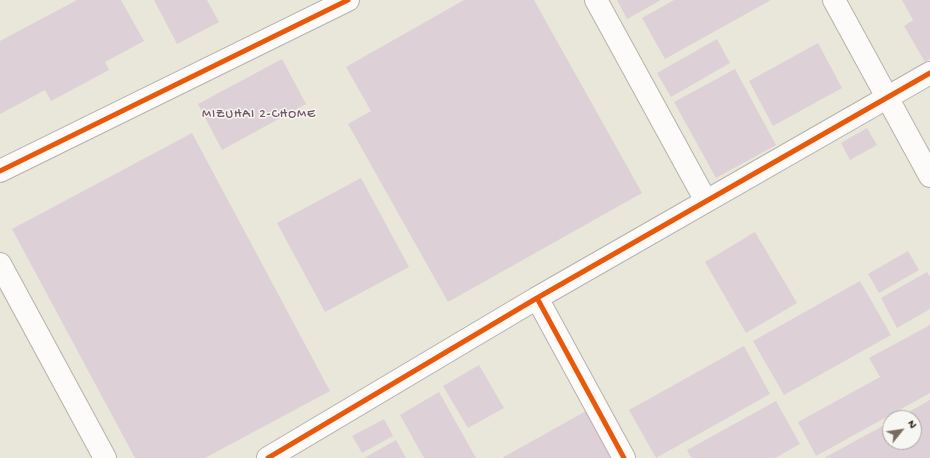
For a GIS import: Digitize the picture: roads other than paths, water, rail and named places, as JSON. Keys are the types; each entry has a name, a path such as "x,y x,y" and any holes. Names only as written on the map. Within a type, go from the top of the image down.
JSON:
{"street":[{"path":"0,171 348,0"},
{"path":"596,0 706,201"},
{"path":"834,0 930,176"},
{"path":"268,458 537,298 930,73"},
{"path":"0,264 105,458"},
{"path":"537,298 624,458"}],"district":[{"name":"MIZUHAI 2-CHOME","path":"259,115"}]}
